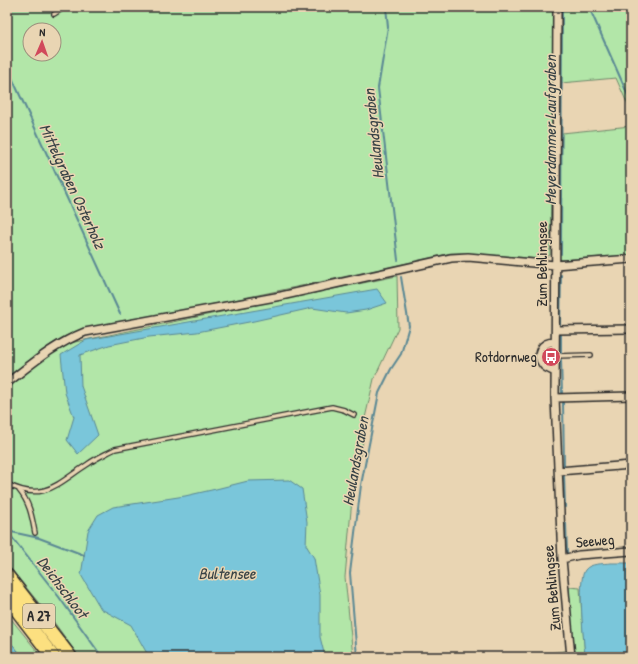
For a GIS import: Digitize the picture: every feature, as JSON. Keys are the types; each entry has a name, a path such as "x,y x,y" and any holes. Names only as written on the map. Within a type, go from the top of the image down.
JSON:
{"highway":[{"name":"A 27","path":"7,576 70,657"},
{"name":"A 27","path":"7,597 53,657"}],"street":[{"name":"Zum Behlingsee","path":"557,7 555,398 562,559 571,657"},
{"path":"7,383 52,348 85,332 281,296 451,258 468,257 555,265 631,260"},
{"path":"556,330 631,328"},
{"path":"555,372 545,367 540,353 542,346 548,342 556,342"},
{"path":"555,398 631,396"},
{"path":"559,471 631,465"},
{"name":"Seeweg","path":"562,559 579,555 631,552"}],"lane":[{"path":"54,14 65,7"},
{"path":"555,356 591,355"},
{"path":"7,484 18,489 36,493 53,488 89,463 115,450 332,407 344,410 354,415"},
{"path":"18,489 25,497 30,509 35,533"}],"green space":[{"path":"13,7 553,7 550,255 542,259 451,253 359,274 80,330 51,344 7,377 7,10"},
{"path":"560,7 631,7 631,112 616,78 561,83"},
{"path":"631,126 631,255 559,260 562,133"},
{"path":"397,276 398,328 374,379 365,418 363,441 353,488 345,577 353,657 79,657 51,618 7,564 7,389 44,359 70,343"},
{"path":"569,587 580,588 585,657 573,657"},
{"path":"7,614 42,657 23,657 7,638"},
{"path":"565,651 565,657 523,657 523,656"}],"water":[{"path":"377,289 387,303 366,310 346,313 312,308 197,332 149,337 109,345 80,355 81,386 98,435 78,454 67,440 74,417 65,393 61,355 86,340"},
{"name":"Bultensee","path":"289,480 302,489 307,522 306,545 314,558 320,595 320,637 325,657 149,657 131,625 101,609 81,575 88,531 98,515 113,507 185,496 248,481"},
{"path":"611,563 631,563 631,657 585,657 581,598 583,576 585,570 590,566"},
{"path":"7,638 23,657 16,657 7,648"}],"waterway":[{"name":"Heulandsgraben","path":"386,7 388,27 378,88 398,260"},
{"name":"Meyerdammer Laufgraben","path":"561,254 562,7"},
{"path":"589,7 631,102"},
{"name":"Mittelgraben Osterholz","path":"7,67 120,314"},
{"name":"Meyerdammer Laufgraben","path":"560,326 561,275"},
{"name":"Heulandsgraben","path":"357,657 350,573 361,485 379,393 391,369 401,354 409,326 401,277"},
{"name":"Meyerdammer Laufgraben","path":"561,334 561,352"},
{"name":"Meyerdammer Laufgraben","path":"561,360 562,394"},
{"name":"Meyerdammer Laufgraben","path":"563,402 564,467"},
{"name":"Meyerdammer Laufgraben","path":"564,474 565,507"},
{"name":"Meyerdammer Laufgraben","path":"566,523 567,553"},
{"name":"Deichschloot","path":"7,531 59,597 102,657"},
{"path":"7,531 39,538 84,555"}],"place":[{"name":"Rotdornweg","path":"551,357"}]}
